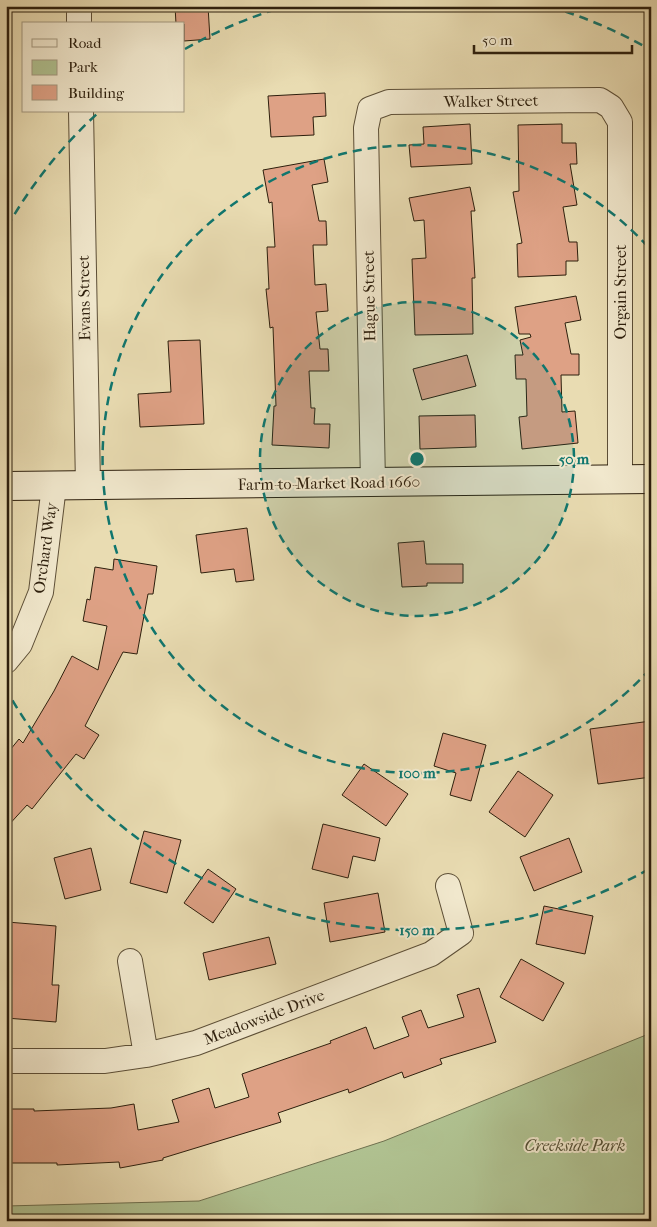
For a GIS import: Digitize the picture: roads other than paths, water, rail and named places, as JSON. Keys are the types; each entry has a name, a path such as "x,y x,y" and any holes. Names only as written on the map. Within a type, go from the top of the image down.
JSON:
{"main road":[{"name":"Farm-to-Market Road 1660","path":"6,486 651,479"}],"street":[{"path":"79,6 79,22"},
{"name":"Walker Street","path":"370,109 389,102 572,100 600,100 611,107"},
{"name":"Orgain Street","path":"611,107 620,122 620,480"},
{"name":"Hague Street","path":"370,109 366,128 373,482"},
{"name":"Evans Street","path":"81,112 88,486"},
{"name":"Orchard Way","path":"6,661 20,644 41,592 54,486"},
{"name":"Meadowside Drive","path":"6,1060 105,1062 146,1055 196,1043 431,954 461,933 448,886"},
{"path":"130,961 146,1055"}],"park label":[{"name":"Creekside Park","path":"575,1145"}]}
